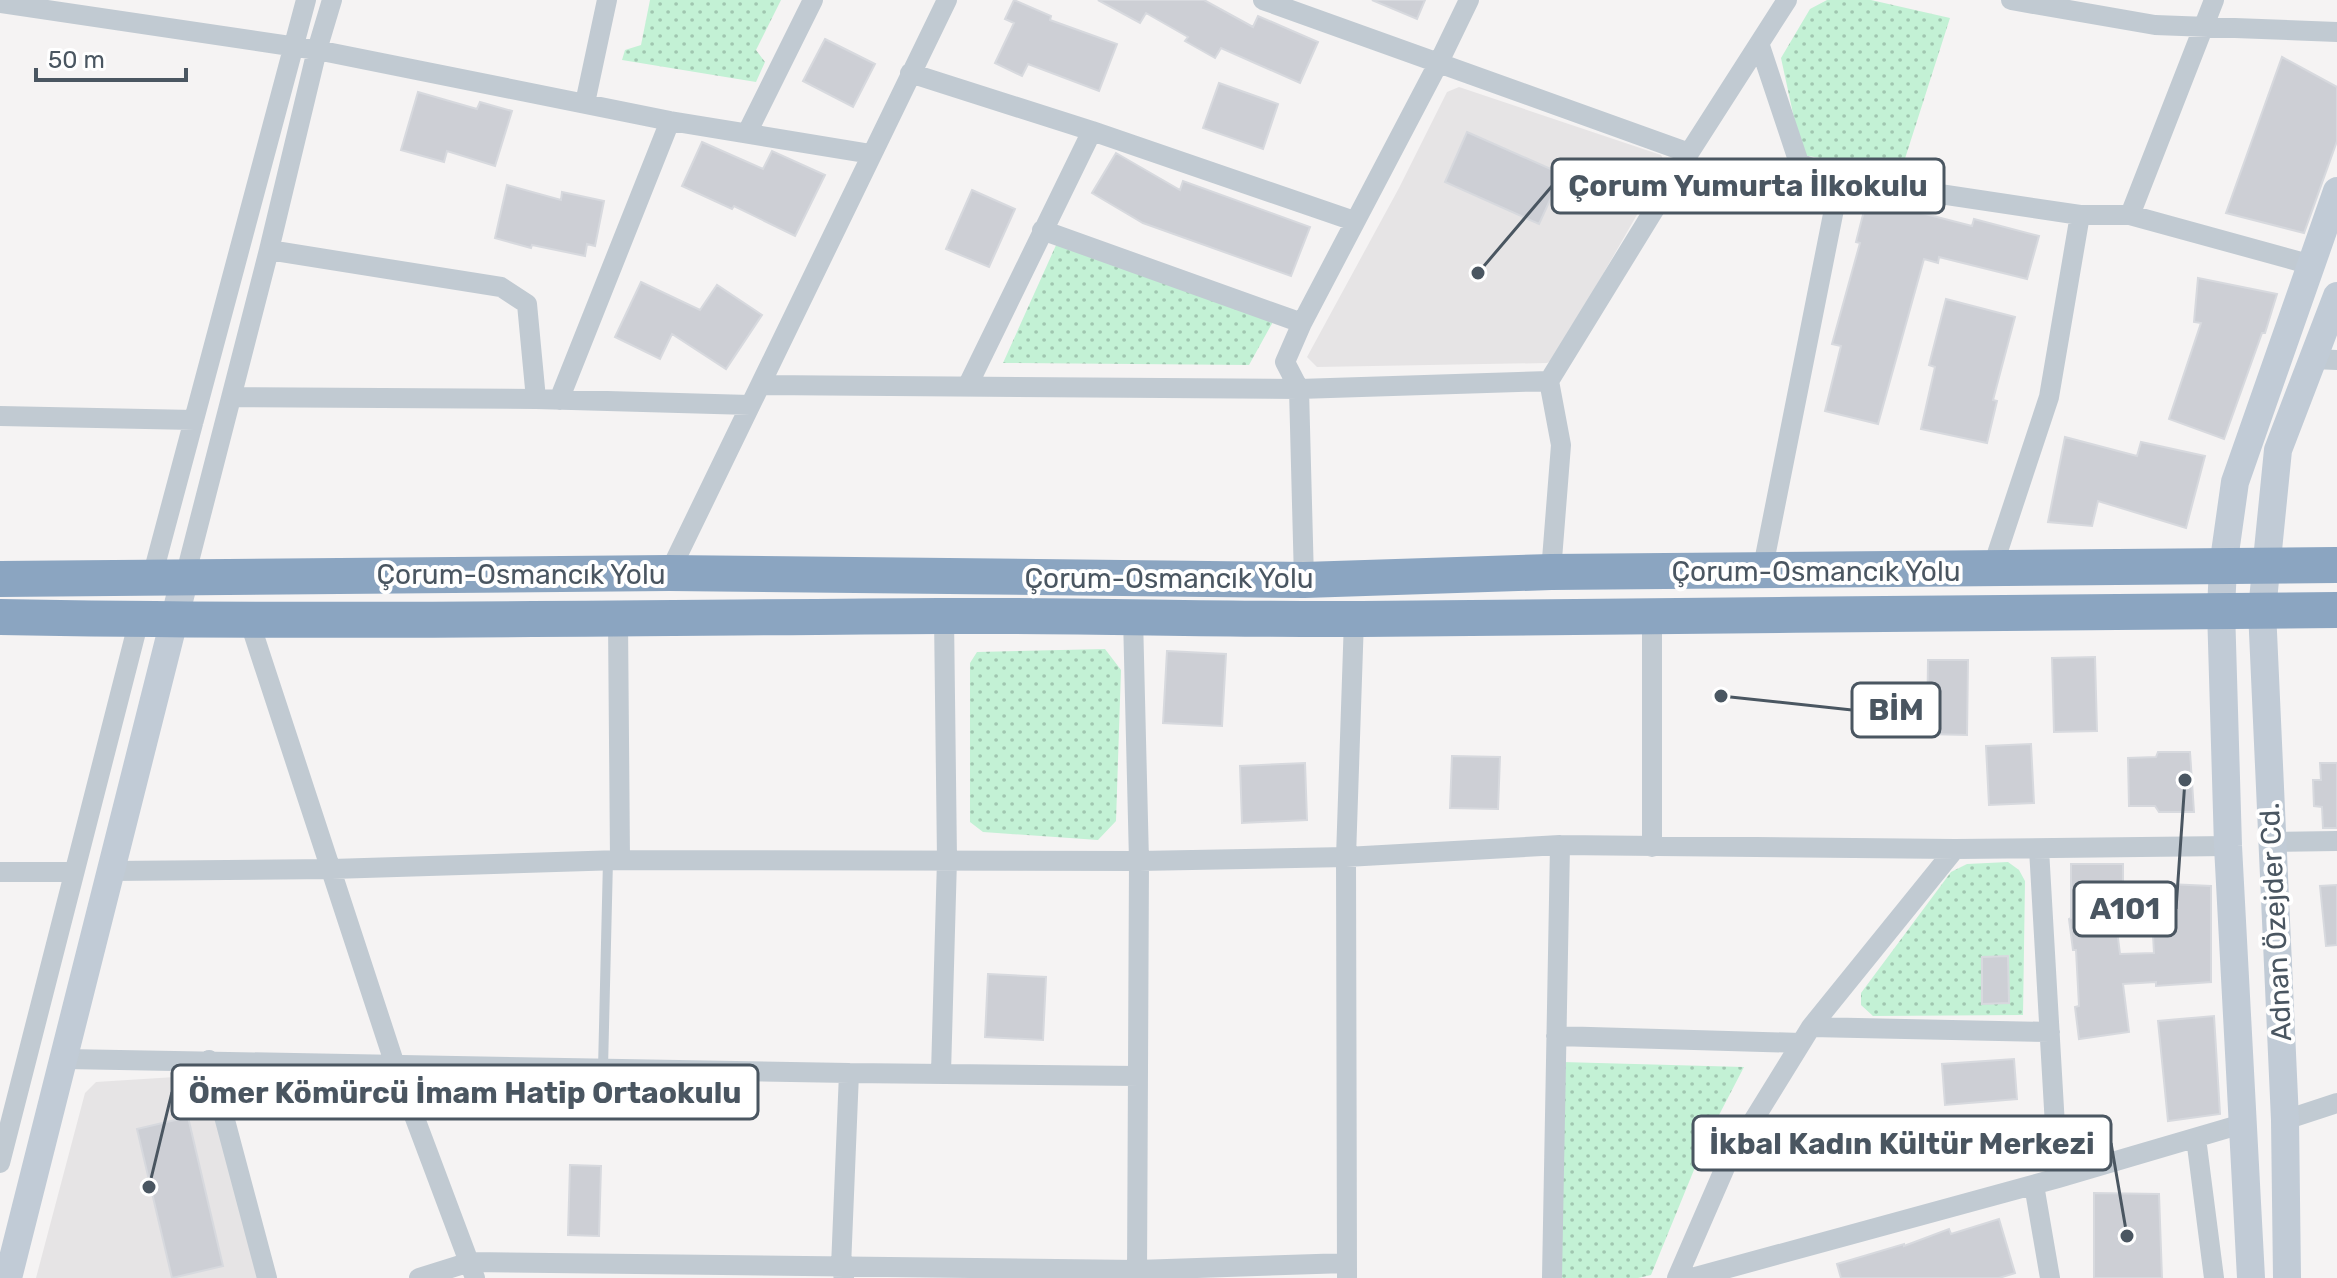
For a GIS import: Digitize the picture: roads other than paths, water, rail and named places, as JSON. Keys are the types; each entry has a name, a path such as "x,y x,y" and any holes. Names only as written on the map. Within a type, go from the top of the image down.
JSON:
{"highway":[{"name":"Çorum-Osmancık Yolu","path":"0,579 669,573 1304,580 1551,572 2337,565"},
{"name":"Çorum-Osmancık Yolu","path":"0,617 156,620 944,616 1354,619 2337,610"}],"street":[{"path":"169,577 194,420 306,0"},
{"path":"0,1163 74,872 231,397 332,0"},
{"path":"585,103 607,0"},
{"path":"747,133 813,0"},
{"path":"669,573 947,0"},
{"path":"1263,0 1689,153"},
{"path":"1304,580 1299,389 1285,362 1302,323 1469,0"},
{"path":"1551,572 1561,445 1549,381 1787,0"},
{"path":"2011,0 2155,25 2337,32"},
{"path":"2130,215 2214,0"},
{"path":"0,3 294,46 670,121 871,154"},
{"path":"1760,46 1799,163 1840,179 2080,215 2130,215 2312,265"},
{"path":"910,73 1092,131 1354,221"},
{"path":"559,400 670,121"},
{"path":"968,385 1092,131"},
{"path":"1762,572 1840,179"},
{"name":"Adnan Özejder Cd.","path":"2251,1278 2228,846 2221,609 2223,567 2235,482 2337,191"},
{"path":"1992,569 2049,397 2080,215"},
{"path":"1042,230 1302,323"},
{"path":"269,250 501,287 527,304 536,399"},
{"name":"Adnan Özejder Cd.","path":"2287,1278 2285,1120 2262,610 2278,450 2325,360 2337,296"},
{"path":"761,385 1299,389 1549,381"},
{"path":"231,397 536,399 750,405"},
{"path":"0,416 194,420"},
{"path":"941,1073 947,859 944,616"},
{"path":"1652,616 1652,847"},
{"path":"1133,617 1139,861 1137,1274"},
{"path":"419,1278 473,1270 1137,1274 1347,1271 1346,857 1354,619"},
{"path":"8,1278 110,871 156,620"},
{"path":"249,620 395,1065 473,1270"},
{"path":"614,860 618,620"},
{"path":"2271,842 2337,841"},
{"path":"110,871 332,869 614,860 1139,861 1346,857 1560,845 1955,849 2228,846"},
{"path":"1552,1278 1560,845"},
{"path":"1677,1278 1727,1163 1806,1035 1955,849"},
{"path":"2039,849 2058,1178"},
{"path":"0,872 74,872"},
{"path":"1556,1036 2050,1032"},
{"path":"65,1059 1138,1076"},
{"path":"209,1060 267,1278"},
{"path":"843,1272 849,1073"},
{"path":"2285,1120 2337,1103"},
{"path":"1692,1278 2034,1185 2242,1124"},
{"path":"2196,1138 2214,1278"},
{"path":"2034,1185 2050,1278"}],"lane":[{"path":"603,1069 614,860"}],"place":[{"name":"Çorum Yumurta İlkokulu","path":"1478,273"},
{"name":"BİM","path":"1721,696"},
{"name":"A101","path":"2185,780"},
{"name":"Ömer Kömürcü İmam Hatip Ortaokulu","path":"149,1187"},
{"name":"İkbal Kadın Kültür Merkezi","path":"2127,1236"}]}
